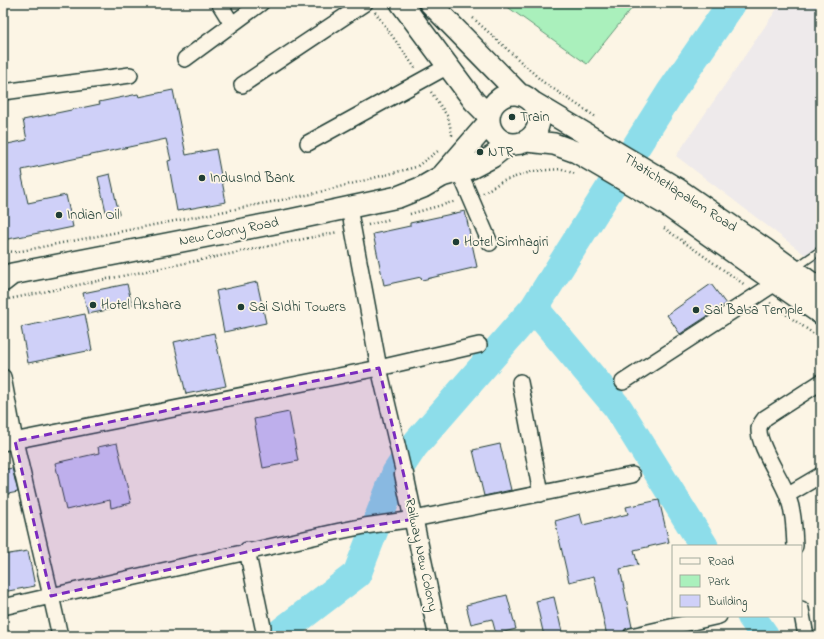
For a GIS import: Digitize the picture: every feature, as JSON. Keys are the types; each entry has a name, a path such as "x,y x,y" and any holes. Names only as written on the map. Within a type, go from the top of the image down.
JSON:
{"main road":[{"path":"430,3 527,99 538,111 540,119 538,128 534,135 471,168 450,174"},
{"path":"402,5 489,119"},
{"path":"527,99 506,95 500,98 490,109 490,129 501,141 554,144 576,152 671,196"},
{"name":"Thatichetlapalem Road","path":"527,99 594,128 671,196 777,282 821,314"},
{"path":"450,174 489,119"},
{"name":"New Colony Road","path":"6,274 349,208 398,197 424,187 450,174"},
{"name":"Thatichetlapalem Road","path":"671,196 794,270 821,290"}],"street":[{"path":"219,3 232,24"},
{"path":"185,59 261,3"},
{"path":"242,85 370,6"},
{"path":"308,143 448,66"},
{"path":"3,92 130,75"},
{"path":"450,174 490,243"},
{"path":"349,208 379,368 404,474"},
{"path":"622,382 777,282"},
{"path":"9,442 379,368 479,345"},
{"path":"3,377 9,442 51,596 60,636"},
{"path":"520,382 540,494"},
{"path":"795,545 794,520 787,495 760,438 759,427 765,418 821,382"},
{"name":"Railway New Colony","path":"404,474 438,636"},
{"path":"3,607 247,551 365,526 414,519 632,475"},
{"path":"787,495 821,476"},
{"path":"247,551 264,627"},
{"path":"802,614 806,636"},
{"path":"630,636 715,617"}],"lane":[{"path":"794,270 821,250"}],"path":[{"path":"370,6 448,117 452,135 448,140"},
{"path":"468,14 594,128"},
{"path":"3,251 16,252 312,194 416,167 440,150"},
{"path":"658,224 821,338"}],"highlighted area":[{"path":"379,368 414,519 340,531 51,596 15,441"}],"shaded area":[{"path":"781,3 821,3 821,267 676,156"}],"green space":[{"path":"502,3 636,3 587,64"}],"building":[{"path":"173,90 186,155 216,149 226,202 177,211 168,161 171,160 166,139 22,170 22,177 28,203 66,195 73,227 3,240 3,145 27,140 23,120 100,104 99,102 138,94 139,97"},
{"path":"110,174 119,214 107,216 98,177"},
{"path":"465,211 477,267 422,280 421,277 384,285 373,234 410,226 410,223"},
{"name":"Sai SIdhi Towers","path":"257,282 266,323 224,332 216,291"},
{"path":"127,284 132,305 88,314 83,293"},
{"name":"Sai Baba Temple","path":"711,284 726,304 680,334 667,315"},
{"path":"85,314 92,350 28,363 21,327"},
{"path":"214,333 226,386 186,394 174,342"},
{"path":"289,412 298,461 263,468 254,419"},
{"path":"117,443 131,503 111,508 110,500 66,510 55,463 99,453 98,447"},
{"path":"500,444 511,490 484,496 473,450"},
{"path":"12,468 18,492 3,495 3,470"},
{"path":"659,500 669,542 634,550 638,565 620,569 632,627 625,629 622,635 607,636 594,576 569,582 555,521 580,514 583,525 628,514 626,507"},
{"path":"28,551 35,586 3,592 3,555"},
{"path":"507,595 516,629 496,634 492,619 471,624 466,605"},
{"path":"554,597 563,636 544,636 536,601"}],"waterway":[{"path":"276,636 357,574 396,473 414,446 534,308 670,93 732,3"},
{"path":"534,308 618,408 703,545"},
{"path":"752,617 765,636"}],"place":[{"name":"Train","path":"512,117"},
{"name":"NTR","path":"480,152"},
{"name":"IndusInd Bank","path":"202,178"},
{"name":"Indian Oil","path":"59,215"},
{"name":"Hotel Simhagiri","path":"456,242"},
{"name":"Hotel Akshara","path":"93,305"},
{"name":"Sai SIdhi Towers","path":"241,307"},
{"name":"Sai Baba Temple","path":"696,310"}]}
